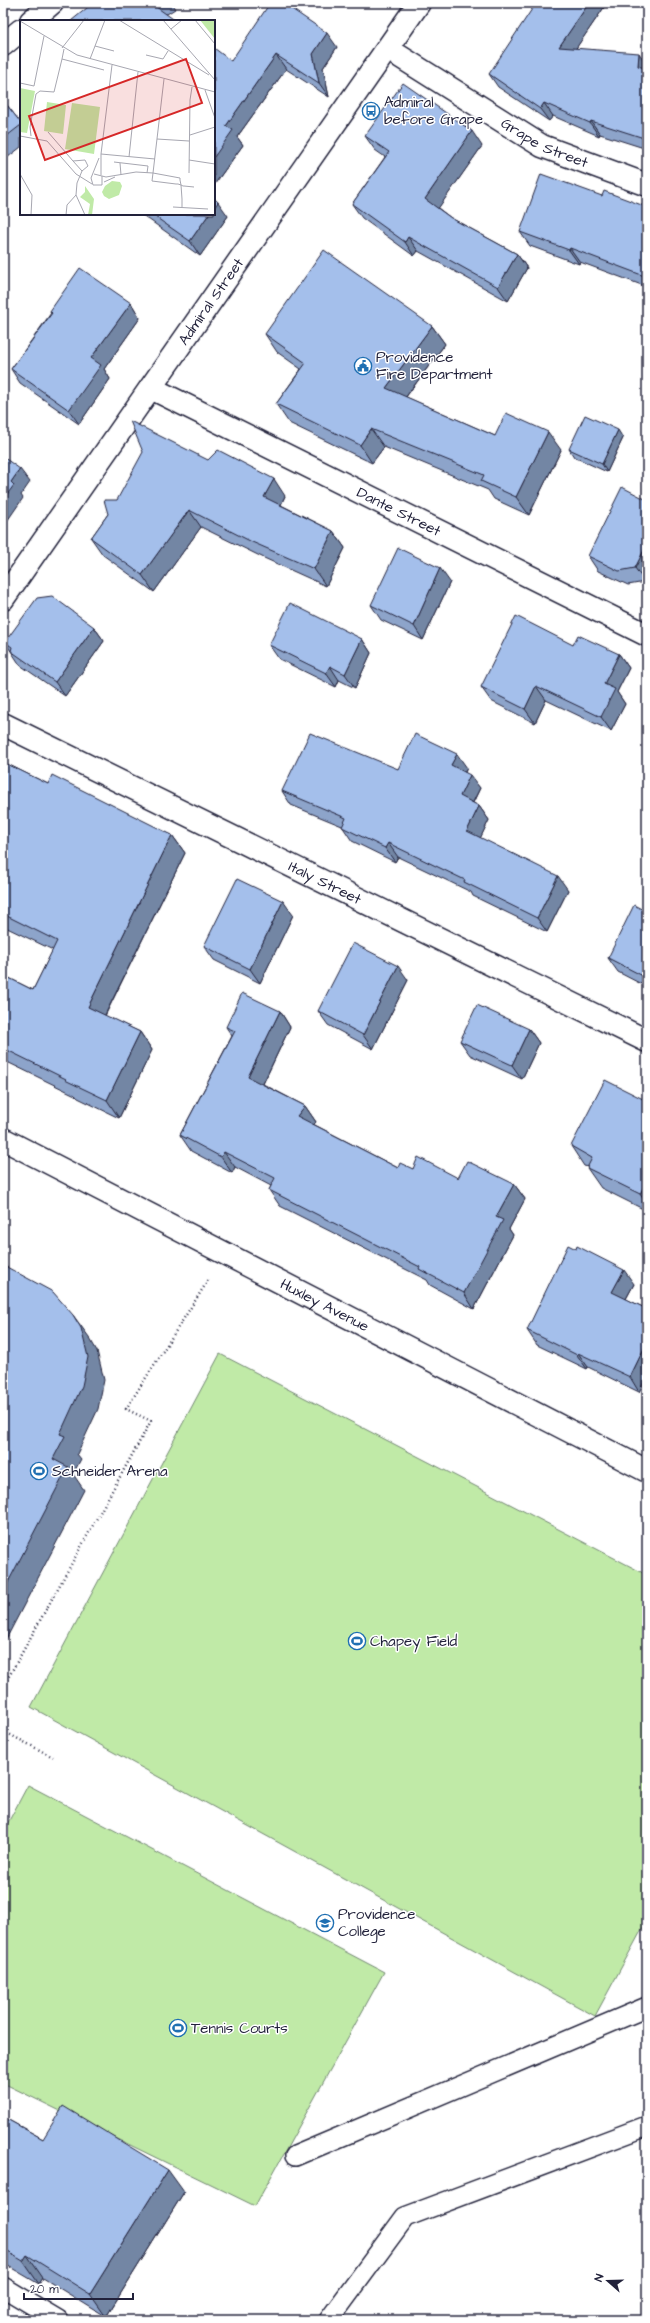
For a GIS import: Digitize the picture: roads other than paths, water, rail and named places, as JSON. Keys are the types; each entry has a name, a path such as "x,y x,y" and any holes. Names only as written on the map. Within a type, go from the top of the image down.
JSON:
{"street":[{"path":"32,20 52,3"},
{"name":"Admiral Street","path":"3,599 419,3"},
{"path":"3,45 20,31"},
{"name":"Grape Street","path":"388,49 542,146 647,185"},
{"name":"Dante Street","path":"151,388 647,635"},
{"name":"Italy Street","path":"3,724 647,1041"},
{"name":"Huxley Avenue","path":"3,1139 647,1471"}],"lane":[{"path":"294,2156 647,2007"},
{"path":"602,2027 647,2017"},
{"path":"329,2320 405,2217 647,2126"},
{"path":"3,2287 58,2320"}],"place":[{"name":"Admiral before Grape","path":"371,111"},
{"name":"Providence Fire Department","path":"363,366"},
{"name":"Schneider Arena","path":"39,1471"},
{"name":"Chapey Field","path":"357,1641"},
{"name":"Providence College","path":"325,1923"},
{"name":"Tennis Courts","path":"178,2028"}]}
